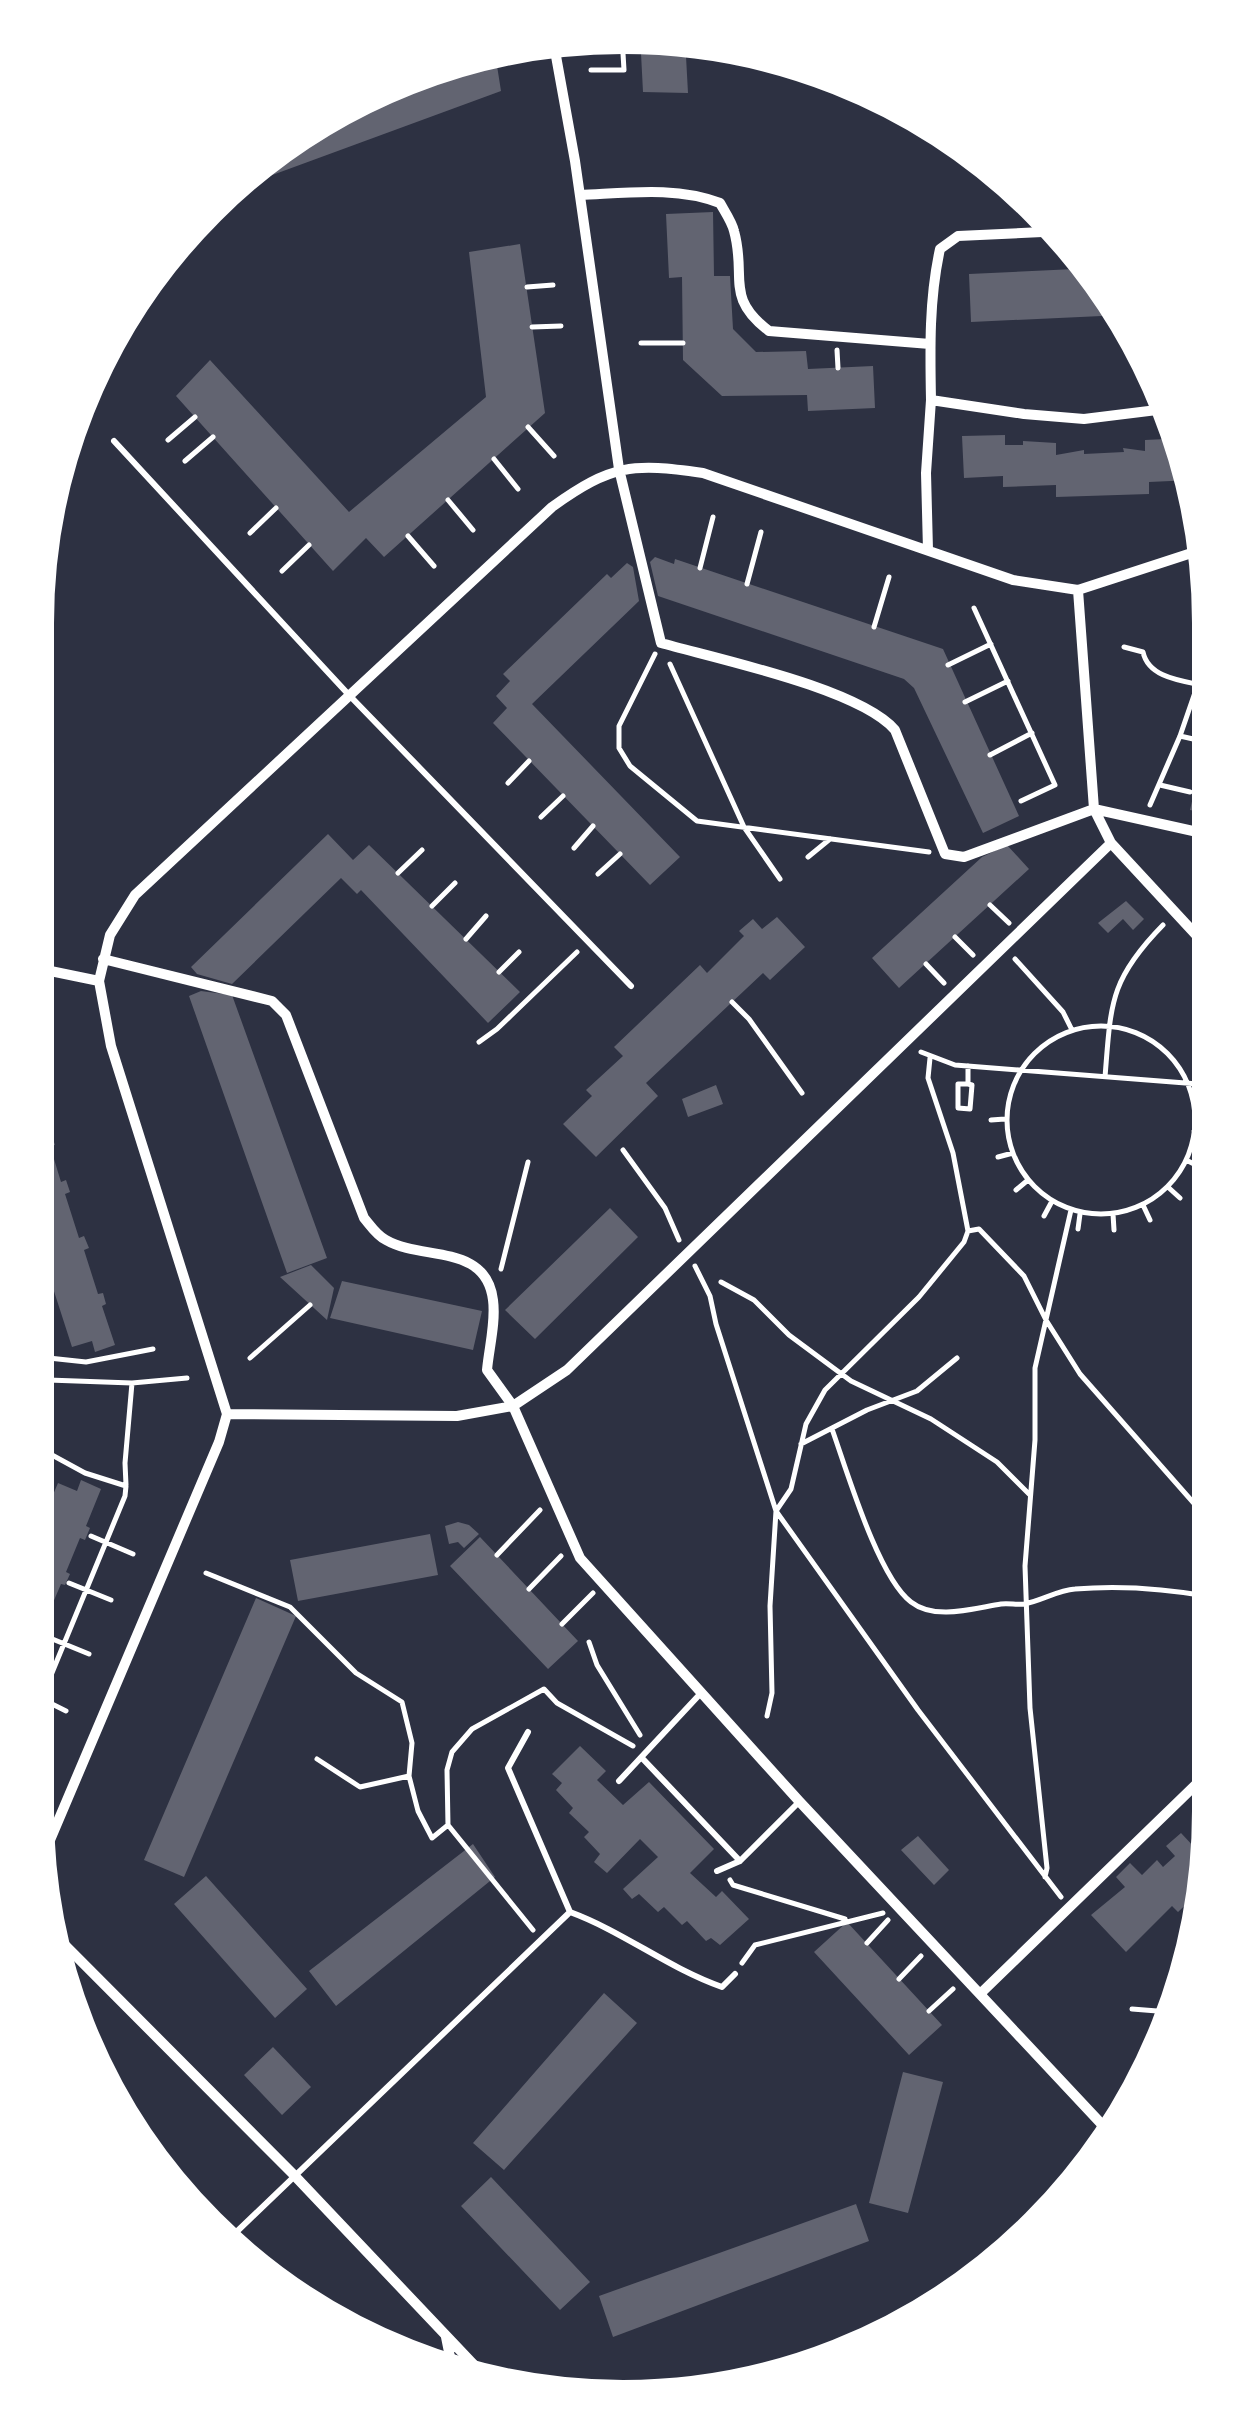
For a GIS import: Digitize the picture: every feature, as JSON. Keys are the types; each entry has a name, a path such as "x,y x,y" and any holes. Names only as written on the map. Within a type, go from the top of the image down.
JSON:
{"street":[{"path":"555,51 619,468 661,643 836,694 882,715 896,730 946,854 964,857 1094,809 1198,832"},
{"path":"580,196 682,194 700,195 720,203 734,230 742,305 768,331 930,344"},
{"path":"928,550 930,344 934,277 940,249 958,236 1044,232"},
{"path":"930,400 1084,419 1157,410"},
{"path":"49,1843 220,1442 227,1414 111,1046 99,981 110,936 135,895 552,507 586,482 619,468 655,467 703,473 1013,580 1078,590 1193,552"},
{"path":"1078,590 1094,809 1111,843 1198,937"},
{"path":"227,1414 457,1416 512,1406 567,1370 1111,843"},
{"path":"103,958 272,1001 286,1015 364,1218 382,1239 473,1263 489,1286 494,1302 487,1370 512,1406 580,1558 897,1910 934,1943 1103,2127"},
{"path":"48,970 99,981"},
{"path":"981,1993 1198,1782"},
{"path":"64,1944 293,2174 475,2366"},
{"path":"446,2336 450,2359"}],"lane":[{"path":"114,440 349,695 632,986"},
{"path":"620,1781 702,1693"},
{"path":"528,1732 508,1768 570,1912 606,1925 706,1982 722,1987 735,1974"},
{"path":"642,1758 740,1861"},
{"path":"721,1870 740,1861 800,1801"},
{"path":"233,2234 570,1912"}],"path":[{"path":"591,70 624,70 623,48"},
{"path":"526,287 553,284"},
{"path":"532,327 561,326"},
{"path":"641,343 682,343"},
{"path":"168,440 195,417"},
{"path":"528,428 554,456"},
{"path":"185,460 213,437"},
{"path":"494,458 518,489"},
{"path":"448,500 473,530"},
{"path":"250,533 276,508"},
{"path":"700,568 714,517"},
{"path":"747,584 761,532"},
{"path":"408,536 434,566"},
{"path":"282,570 309,545"},
{"path":"874,627 889,577"},
{"path":"974,608 1055,785 1021,801"},
{"path":"661,643 619,726 619,748 630,766 696,821 946,854"},
{"path":"661,643 744,828 780,879"},
{"path":"948,665 991,644"},
{"path":"1124,647 1143,652 1150,669 1163,676 1196,683"},
{"path":"1143,819 1180,736 1198,678"},
{"path":"966,702 1008,681"},
{"path":"990,754 1032,734"},
{"path":"1180,736 1198,740"},
{"path":"508,783 529,760"},
{"path":"1160,785 1190,792"},
{"path":"541,817 563,796"},
{"path":"574,848 593,826"},
{"path":"808,857 830,839"},
{"path":"398,873 422,850"},
{"path":"598,874 620,854"},
{"path":"432,906 454,884"},
{"path":"990,905 1011,925"},
{"path":"1105,1078 1111,1001 1119,980 1140,948 1176,913"},
{"path":"466,939 486,916"},
{"path":"955,938 976,957"},
{"path":"500,972 518,952"},
{"path":"479,1042 497,1030 577,952"},
{"path":"1015,958 1063,1012 1072,1030"},
{"path":"926,964 946,985"},
{"path":"732,1002 749,1019 802,1093"},
{"path":"1109,1023 1134,1031 1160,1046 1182,1069 1194,1097 1194,1131 1186,1160 1170,1188 1143,1205 1112,1214 1080,1214 1051,1203 1028,1180 1013,1153 1005,1119 1021,1071 1042,1046 1072,1030 1109,1023"},
{"path":"908,1040 930,1058 968,1066 1198,1085"},
{"path":"767,1716 772,1693 770,1606 776,1510 791,1490 806,1424 824,1390 919,1297 964,1242 968,1230 953,1153 928,1078 930,1058"},
{"path":"968,1066 968,1084"},
{"path":"958,1084 968,1084 972,1085 970,1108 958,1108 958,1084"},
{"path":"991,1120 1005,1119"},
{"path":"1194,1131 1198,1132"},
{"path":"623,1150 665,1208 686,1255 700,1272 776,1510 918,1710 1069,1907"},
{"path":"998,1157 1013,1153"},
{"path":"1186,1160 1198,1166"},
{"path":"494,1302 528,1162"},
{"path":"1016,1190 1028,1180"},
{"path":"1170,1188 1180,1198"},
{"path":"1044,1216 1051,1203"},
{"path":"1143,1205 1150,1220"},
{"path":"1045,1878 1025,1604 1029,1494 1035,1440 1035,1368 1071,1210"},
{"path":"1078,1229 1080,1214"},
{"path":"1112,1214 1114,1230"},
{"path":"968,1230 980,1229 1006,1254 1024,1276 1080,1374 1198,1508"},
{"path":"721,1282 754,1300 789,1335 851,1380 931,1419 997,1462 1029,1494"},
{"path":"250,1358 310,1305"},
{"path":"48,1358 86,1362 153,1349"},
{"path":"801,1444 868,1410 917,1391 957,1358"},
{"path":"48,1380 132,1383 186,1378"},
{"path":"48,1681 88,1592 126,1486 132,1383"},
{"path":"832,1429 890,1576 912,1603 926,1609 964,1612 1006,1603 1025,1604 1071,1589 1172,1590 1198,1595"},
{"path":"48,1453 85,1473 126,1486"},
{"path":"497,1555 553,1497"},
{"path":"91,1536 133,1554"},
{"path":"529,1589 573,1544"},
{"path":"206,1573 290,1607 356,1672 402,1702 412,1743 408,1776 418,1812 432,1838 448,1825 542,1939"},
{"path":"70,1583 112,1600"},
{"path":"562,1624 602,1584"},
{"path":"48,1637 90,1654"},
{"path":"588,1642 596,1665 649,1751"},
{"path":"48,1702 66,1711"},
{"path":"317,1759 360,1786 408,1776"},
{"path":"721,1870 732,1886 847,1920"},
{"path":"735,1974 755,1945 897,1910"},
{"path":"867,1943 897,1910"},
{"path":"899,1979 934,1943"},
{"path":"928,2011 966,1977"},
{"path":"1132,2009 1161,2011"}],"building":[{"path":"641,48 686,51 688,93 643,92"},
{"path":"496,62 501,91 252,182 303,144 402,91"},
{"path":"713,212 714,276 730,276 733,329 756,352 806,351 808,369 873,366 875,408 808,411 807,395 722,396 683,360 682,277 669,278 666,214"},
{"path":"520,244 545,413 384,557 366,538 333,571 176,396 210,360 349,512 486,397 469,252"},
{"path":"1076,269 1109,316 971,322 969,274"},
{"path":"1005,435 1005,445 1023,445 1023,441 1056,443 1056,455 1084,450 1084,454 1124,452 1123,448 1145,451 1145,440 1166,439 1166,435 1179,481 1149,482 1149,494 1056,497 1056,485 1003,487 1003,476 964,478 962,436"},
{"path":"655,557 674,564 675,559 943,649 1019,816 983,833 914,688 904,679 658,596 650,562"},
{"path":"627,563 633,567 639,601 532,704 680,857 650,885 493,723 507,708 496,696 510,681 503,674 607,574 611,578"},
{"path":"1198,775 1198,812 1190,810"},
{"path":"328,834 353,860 369,845 520,992 488,1023 361,890 357,894 341,878 232,984 197,974 191,967"},
{"path":"1007,845 1029,869 899,988 872,958 982,857"},
{"path":"1126,901 1144,919 1133,930 1123,919 1108,933 1098,923"},
{"path":"777,917 805,947 770,980 763,973 646,1083 658,1096 596,1157 563,1124 592,1096 586,1090 623,1056 614,1047 700,965 707,973 744,936 739,931 753,919 762,929"},
{"path":"201,991 232,995 327,1258 287,1273 189,996"},
{"path":"716,1085 723,1104 688,1117 682,1099"},
{"path":"51,1133 55,1145 50,1146 61,1182 66,1180 70,1192 65,1194 79,1238 84,1236 89,1248 84,1250 98,1294 103,1293 106,1304 102,1306 115,1345 95,1352 92,1341 72,1347 48,1273 48,1134"},
{"path":"610,1208 638,1237 535,1339 505,1310"},
{"path":"311,1265 334,1288 327,1320 280,1277"},
{"path":"342,1281 482,1311 473,1350 330,1318"},
{"path":"81,1480 101,1489 86,1526 90,1528 85,1540 80,1538 66,1572 70,1574 65,1585 61,1584 48,1614 48,1507 58,1483 77,1491"},
{"path":"458,1522 479,1534 464,1548 458,1542 449,1544 445,1526"},
{"path":"430,1534 438,1575 298,1601 290,1560"},
{"path":"480,1537 578,1641 548,1669 450,1566"},
{"path":"256,1598 296,1616 184,1877 144,1860"},
{"path":"580,1746 606,1771 597,1780 623,1805 649,1782 714,1849 690,1873 716,1897 722,1891 749,1919 720,1945 711,1938 706,1941 687,1921 682,1925 664,1907 658,1912 639,1894 632,1899 623,1889 658,1857 640,1839 607,1873 594,1862 600,1854 584,1837 589,1832 569,1813 573,1808 556,1790 562,1783 552,1774"},
{"path":"1181,1833 1196,1849 1190,1900 1178,1912 1172,1906 1126,1952 1091,1915 1125,1887 1116,1877 1130,1863 1142,1875 1157,1860 1163,1867 1175,1856 1166,1846"},
{"path":"918,1836 949,1870 934,1885 901,1850"},
{"path":"473,1844 495,1877 336,2006 309,1971"},
{"path":"206,1876 307,1989 275,2018 174,1904"},
{"path":"847,1922 942,2025 909,2055 814,1952"},
{"path":"604,1993 637,2023 504,2170 473,2143"},
{"path":"273,2047 311,2087 282,2115 244,2075"},
{"path":"903,2072 943,2082 908,2213 869,2203"},
{"path":"491,2177 590,2282 560,2310 461,2206"},
{"path":"856,2204 869,2241 613,2337 599,2296"}]}
